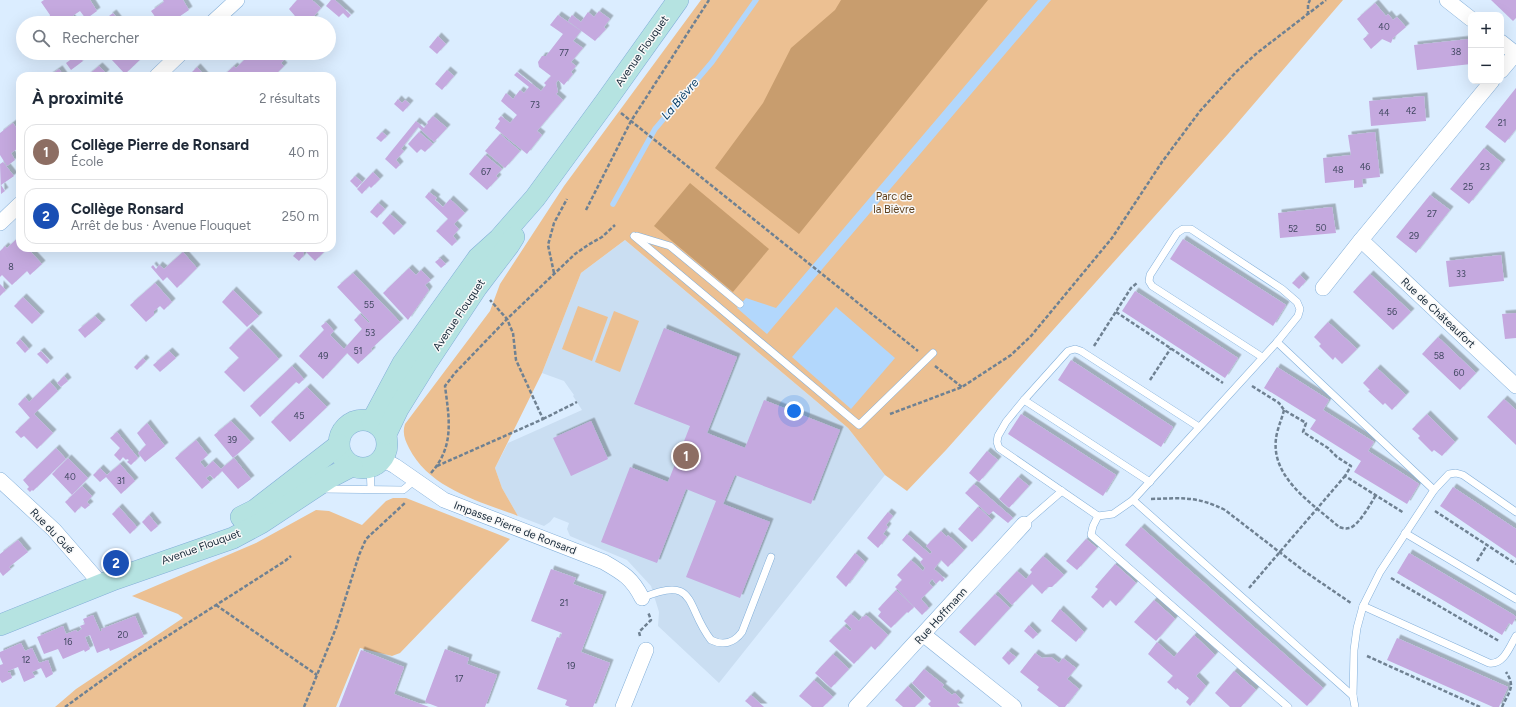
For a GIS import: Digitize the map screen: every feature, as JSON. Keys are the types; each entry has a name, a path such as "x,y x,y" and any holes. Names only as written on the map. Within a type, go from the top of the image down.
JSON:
{"main road":[{"name":"Avenue Flouquet","path":"379,428 398,409 477,287 510,245 535,198 678,0"},
{"name":"Avenue Flouquet","path":"0,625 101,584 233,538 261,523 329,478 368,464 388,447 379,428 365,419 352,422 342,432 339,445 256,510 151,566"},
{"path":"339,445 343,457 368,464"}],"street":[{"path":"220,16 237,0"},
{"path":"1447,0 1468,17"},
{"path":"1504,44 1516,53 1504,67"},
{"path":"160,72 173,60"},
{"path":"1323,288 1490,84"},
{"path":"0,223 16,208"},
{"name":"Rue de Châteaufort","path":"1361,240 1516,386"},
{"name":"Impasse Pierre de Ronsard","path":"368,464 395,466 444,500 604,562 621,572 636,585 642,598"},
{"name":"Rue du Gué","path":"0,480 54,530 101,584"},
{"name":"Rue Hoffmann","path":"856,707 924,635 1024,524"},
{"path":"924,635 1014,707"},
{"path":"623,707 646,650"}],"lane":[{"path":"1199,427 1088,355 1075,349 1068,351 1024,400 1006,422 998,436 997,442 1000,448 1098,516 1113,514 1134,500 1277,342 1298,316 1300,309 1297,302 1282,289 1191,229 1183,229 1177,234 1150,276 1149,280 1152,286 1262,357"},
{"path":"740,304 670,246 634,236 859,425 933,353"},
{"path":"1277,342 1434,490"},
{"path":"1024,400 1150,482"},
{"path":"368,464 371,489"},
{"path":"1355,707 1353,696 1354,650 1362,608 1380,572 1434,490 1449,474 1456,473 1463,475 1516,512"},
{"path":"312,488 403,490 418,482"},
{"path":"1024,524 1062,491"},
{"path":"1134,500 1353,696"},
{"path":"1098,516 1093,526 1091,536 1288,707"},
{"path":"1406,534 1516,599"},
{"path":"642,598 668,589 674,589 687,594 707,635 711,640 716,643 723,644 731,642 742,632 771,557"},
{"path":"1362,608 1489,663 1500,661 1516,636"}],"path":[{"path":"586,210 631,121 709,0"},
{"path":"1308,15 1308,4 1310,0"},
{"path":"888,415 962,387 1011,355 1031,336 1112,238 1162,162 1200,111 1236,72 1257,53 1326,0"},
{"path":"631,121 912,347"},
{"path":"554,274 548,245 554,223 567,199"},
{"path":"577,402 543,419 436,467 448,444 449,433 445,386 455,373 507,319 575,254 602,237 615,225"},
{"path":"1088,355 1135,284 1139,281 1149,280"},
{"path":"497,307 507,319 513,333 516,360 543,419"},
{"path":"1116,312 1233,390"},
{"path":"1143,391 1171,348"},
{"path":"927,359 962,387"},
{"path":"1241,596 1318,508 1345,476 1351,466 1328,448 1303,432 1306,423 1284,410 1279,403 1242,379"},
{"path":"1284,410 1277,434 1277,452 1280,468 1290,483 1339,527 1349,528 1357,523 1376,495"},
{"path":"1345,476 1415,519"},
{"path":"304,707 336,628 359,555 366,539 409,499 418,482"},
{"path":"1134,500 1187,497 1212,503 1225,510 1304,571 1362,608"},
{"path":"1425,504 1516,564"},
{"path":"1470,572 1487,545"},
{"path":"65,707 130,660 291,556"},
{"path":"1380,572 1509,647"},
{"path":"642,598 651,620 639,632 642,644 646,650"},
{"path":"216,605 317,675"},
{"path":"1354,650 1480,707"},
{"path":"1500,661 1512,681 1512,686 1502,707"}],"shaded area":[{"path":"841,0 988,0 799,234 715,168 763,103 791,48 835,10"},
{"path":"690,183 769,249 733,292 654,226"},
{"path":"625,240 848,428 885,475 719,683 658,626 659,612 651,586 627,560 570,536 567,529 569,523 554,517 544,526 518,516 502,488 495,468 508,443 582,410 564,381 542,373 581,273"}],"green space":[{"name":"Parc de la Bièvre","path":"701,0 1343,0 1228,134 946,450 907,491 885,475 848,428 625,240 581,273 542,373 495,468 502,488 518,516 487,505 456,491 442,483 418,462 405,439 405,424 490,311 500,284 564,186"},
{"path":"578,306 608,317 592,361 562,349"},
{"path":"614,311 639,321 620,372 595,362"},
{"path":"393,498 406,498 510,539 400,653 392,656 360,648 336,707 55,707 76,689 183,618 178,614 132,596 256,543 316,510 329,511 362,525 386,501"}],"water":[{"path":"1038,0 1051,0 767,334 737,308 746,298 776,308"},
{"path":"836,307 895,358 851,409 792,357"}],"building":[{"path":"44,0 90,0 97,11 90,16 84,16 80,11 72,16 50,16 41,2"},
{"path":"163,0 183,0 189,10 180,16 155,16 151,11 164,2"},
{"path":"297,0 312,0 321,8 314,16 295,16 289,9"},
{"path":"331,0 335,0 351,15 348,18 343,13 339,17 326,6"},
{"path":"1491,0 1516,0 1516,18 1513,21"},
{"path":"1375,3 1386,16 1388,14 1393,20 1397,17 1406,27 1393,38 1391,43 1382,39 1371,49 1363,39 1369,34 1357,19"},
{"path":"599,11 610,19 604,27 606,29 595,41 568,21 572,15 581,22 588,12 594,17"},
{"path":"558,15 581,31 573,41 583,48 571,62 576,66 571,72 573,74 564,85 558,80 556,83 558,92 556,94 563,100 537,131 542,135 527,154 495,128 500,121 498,119 501,116 510,123 517,115 501,101 506,93 513,99 520,90 524,93 529,87 514,75 517,72 541,91 546,85 544,83 551,76 539,67 538,62 542,56 546,56 563,34 550,25"},
{"path":"438,36 446,44 437,54 429,47"},
{"path":"1468,39 1468,64 1417,70 1414,45"},
{"path":"70,60 83,61 71,70 66,63"},
{"path":"112,60 140,60 127,72 123,72"},
{"path":"244,60 284,60 281,63 284,66 278,72 227,72 234,66 236,68"},
{"path":"99,66 105,72 92,72"},
{"path":"197,67 201,72 192,72"},
{"path":"447,70 454,76 442,90 435,84"},
{"path":"1516,88 1516,129 1505,143 1485,127"},
{"path":"1424,96 1426,121 1371,126 1369,101"},
{"path":"398,99 402,103 405,100 410,104 403,112 394,104"},
{"path":"433,116 447,128 434,142 418,127 401,149 404,151 396,160 400,165 396,169 385,159 416,121 424,128"},
{"path":"13,123 16,127 16,150 11,153 15,160 7,166 0,155 0,133"},
{"path":"382,132 387,136 381,142 376,138"},
{"path":"419,132 433,144 425,152 421,149 417,153 408,144"},
{"path":"1375,132 1380,177 1362,179 1363,187 1354,188 1354,180 1325,183 1323,158 1351,155 1348,135"},
{"path":"500,134 520,151 505,168 485,151"},
{"path":"1484,148 1502,163 1469,204 1450,189"},
{"path":"485,155 502,169 496,176 498,178 487,190 469,174"},
{"path":"3,162 14,176 1,185 5,191 1,194 0,164"},
{"path":"373,172 380,179 371,188 369,186 362,194 357,189"},
{"path":"355,176 362,182 357,188 350,181"},
{"path":"429,192 437,198 435,200 443,207 450,199 465,213 454,224 459,229 453,236 457,241 452,246 436,231 448,219 425,197"},
{"path":"1430,195 1450,210 1416,253 1396,237"},
{"path":"378,203 385,209 377,218 370,212"},
{"path":"1332,207 1336,233 1280,238 1278,213"},
{"path":"390,214 403,226 394,235 382,223"},
{"path":"1183,239 1286,305 1273,326 1170,259"},
{"path":"16,240 16,252 31,252 42,264 30,275 27,271 12,285 2,275 0,277 0,251 5,246 7,248"},
{"path":"183,252 197,268 177,288 167,277 163,281 151,267 153,265 156,269 159,265 164,269"},
{"path":"296,252 304,253 299,261 293,256"},
{"path":"306,252 324,252 315,261"},
{"path":"1501,255 1504,281 1449,287 1446,261"},
{"path":"440,258 446,264 441,268 435,262"},
{"path":"409,268 416,275 421,270 431,280 425,285 429,290 408,320 383,293"},
{"path":"353,273 400,322 371,349 372,351 358,364 347,353 323,379 299,356 324,330 321,326 326,322 334,331 330,335 344,349 362,329 354,320 360,314 369,323 370,322 337,287"},
{"path":"1370,274 1411,312 1393,330 1353,292"},
{"path":"1300,275 1306,281 1299,289 1292,283"},
{"path":"155,283 172,302 164,310 160,306 154,311 154,315 146,322 130,305"},
{"path":"0,284 6,290 0,296"},
{"path":"233,290 259,316 247,327 222,302"},
{"path":"1135,291 1238,358 1225,378 1122,311"},
{"path":"23,297 41,315 32,324 14,306"},
{"path":"1516,313 1516,338 1505,339 1502,314"},
{"path":"95,316 102,323 85,338 78,330"},
{"path":"1328,322 1357,349 1342,364 1335,357 1333,360 1319,346 1321,344 1314,337"},
{"path":"249,328 279,359 244,392 224,372 239,358 229,348"},
{"path":"664,328 737,357 707,433 745,448 764,400 840,430 811,504 735,475 723,504 770,522 740,598 686,577 716,501 686,489 657,563 601,542 630,467 668,482 690,426 634,404"},
{"path":"1438,337 1476,373 1460,390 1422,354"},
{"path":"20,339 29,349 25,353 16,343"},
{"path":"41,351 50,361 47,364 37,354"},
{"path":"169,351 176,358 160,372 153,365"},
{"path":"143,358 146,361 137,370 134,367"},
{"path":"1071,360 1173,427 1161,447 1058,380"},
{"path":"292,366 304,379 299,384 296,382 260,417 250,406"},
{"path":"1277,367 1329,400 1323,410 1374,442 1368,451 1419,484 1407,504 1354,472 1361,461 1310,429 1316,420 1264,388"},
{"path":"1377,368 1406,395 1392,410 1385,403 1383,405 1368,391 1370,390 1363,383"},
{"path":"64,376 68,381 61,387 57,383"},
{"path":"50,382 58,391 34,414 53,433 37,449 24,436 21,438 15,432 30,418 18,404 25,397 29,402"},
{"path":"307,387 327,407 290,442 271,422"},
{"path":"1504,399 1516,410 1516,445 1487,417"},
{"path":"1021,414 1116,475 1103,496 1008,434"},
{"path":"1427,414 1455,442 1442,456 1434,450 1432,452 1418,438 1420,436 1412,429"},
{"path":"231,421 251,442 233,458 214,435"},
{"path":"591,421 608,459 571,476 553,438"},
{"path":"147,423 165,446 145,462 138,453 146,445 137,433"},
{"path":"117,432 138,458 131,465 127,462 129,460 126,460 123,457 120,461 114,455 120,448 110,438"},
{"path":"196,440 208,455 200,462 205,468 213,461 221,469 234,458 251,479 238,489 222,471 214,479 210,475 206,478 210,482 202,489 175,458"},
{"path":"56,448 66,459 33,491 32,490 30,492 27,489 29,487 23,480"},
{"path":"987,451 998,460 979,482 969,473"},
{"path":"68,458 88,478 72,495 52,474"},
{"path":"120,464 135,481 121,494 106,477 100,482 93,475 100,468 107,475"},
{"path":"1018,477 1029,486 1009,508 999,499"},
{"path":"974,484 1013,518 1008,523 993,511 989,515 965,493"},
{"path":"82,486 92,496 87,502 90,505 85,509 81,506 75,513 65,502"},
{"path":"1453,487 1516,529 1516,558 1440,506"},
{"path":"119,507 137,527 130,534 112,514"},
{"path":"978,507 992,520 972,542 958,529"},
{"path":"888,512 893,516 886,525 888,527 883,534 887,537 878,548 867,538"},
{"path":"149,515 158,526 151,532 142,522"},
{"path":"1141,527 1323,688 1307,706 1125,545"},
{"path":"941,531 947,537 948,535 964,550 948,567 941,560 934,569 945,579 942,582 940,580 936,584 932,579 929,583 933,587 921,599 929,608 922,615 895,587 902,580 897,575 911,560 923,571 925,568 920,562 923,559 902,540 907,534 930,554 932,552 926,546"},
{"path":"1086,539 1097,548 1077,570 1066,561"},
{"path":"18,540 28,552 9,567 11,569 3,576 0,572 0,554"},
{"path":"855,553 865,562 846,587 836,577"},
{"path":"1409,553 1514,615 1516,617 1512,625 1509,623 1502,635 1397,573"},
{"path":"1043,556 1064,575 1052,587 1048,587 1042,594 1032,584 1012,605 998,591 1017,571 1026,579 1032,572 1030,570"},
{"path":"1115,564 1136,583 1116,606 1110,600 1103,608 1091,597 1098,589 1095,587"},
{"path":"551,569 576,578 573,584 603,595 581,652 610,663 593,707 570,707 565,705 567,700 537,689 557,637 560,638 562,633 531,621"},
{"path":"896,590 914,607 891,628 878,616 881,612 878,609"},
{"path":"995,594 1010,608 975,646 959,632"},
{"path":"1154,600 1175,619 1156,641 1134,622"},
{"path":"1060,609 1084,632 1076,642 1051,621"},
{"path":"851,614 859,621 866,615 888,635 875,650 871,646 854,664 829,641 844,626 850,631 852,629 844,621"},
{"path":"93,615 100,631 102,631 101,629 135,616 144,637 110,651 109,648 97,653 90,635 85,637 90,649 85,652 84,650 63,659 58,649 44,654 37,637 63,626 66,634 76,630 77,632 82,629 80,626 85,624 83,619"},
{"path":"1029,625 1038,634 1033,639 1024,631"},
{"path":"1194,635 1215,655 1196,676 1206,686 1190,706 1186,702 1189,698 1167,682 1173,676 1148,654 1157,642 1174,657"},
{"path":"1397,638 1508,687 1499,707 1493,707 1387,660"},
{"path":"21,643 25,651 32,648 39,663 48,660 53,674 46,678 41,668 32,672 35,677 24,682 18,667 8,671 8,673 10,672 12,678 2,683 0,680 0,665 3,664 0,657 0,652"},
{"path":"445,649 469,658 467,664 497,675 485,707 438,707 425,702"},
{"path":"361,650 404,667 394,694 429,707 339,707"},
{"path":"1008,651 1016,657 1009,665 1002,658"},
{"path":"1035,653 1042,658 1051,657 1059,663 1063,658 1076,668 1067,679 1079,689 1065,707 1059,707 1037,690 1039,687 1020,672"},
{"path":"833,654 849,669 831,688 815,673"},
{"path":"924,669 944,685 942,687 952,695 955,693 961,699 957,704 960,707 931,707 928,704 931,701 912,683"},
{"path":"1234,671 1256,690 1241,707 1230,707 1215,693"},
{"path":"814,680 833,697 823,707 812,707 799,696"},
{"path":"908,686 922,700 915,707 903,707 895,700"},
{"path":"751,695 764,707 752,707 745,701"}],"waterway":[{"name":"La Bièvre","path":"613,204 655,129 712,62 756,0"}],"place":[{"name":"Collège Pierre de Ronsard","path":"686,456"},
{"name":"Collège Ronsard","path":"116,563"}]}
